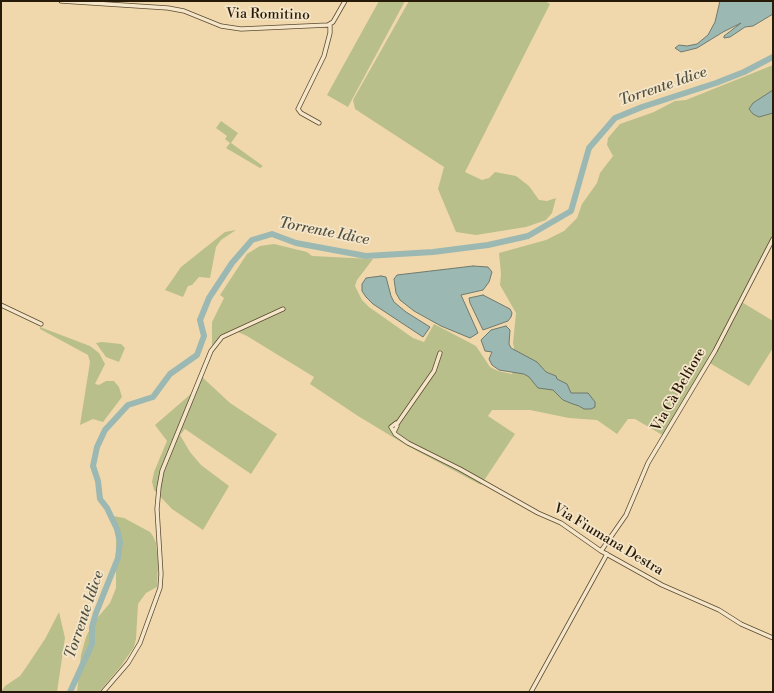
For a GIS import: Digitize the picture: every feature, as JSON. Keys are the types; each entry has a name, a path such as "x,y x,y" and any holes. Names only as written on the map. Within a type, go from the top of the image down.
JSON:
{"street":[{"name":"Via Romitino","path":"61,1 168,8 184,11 211,23 230,28 286,26 315,27 330,24 345,1"},
{"path":"320,122 301,113 298,109 324,56 330,33 330,24"},
{"name":"Via Cà Belfiore","path":"601,551 626,515 648,463 715,350 773,239"},
{"path":"1,305 41,324"},
{"path":"103,692 128,663 137,649 160,588 161,574 157,509 159,487 167,458 210,351 222,337 283,309"},
{"name":"Via Fiumana Destra","path":"440,353 434,371 397,424 394,432 395,434 408,443 460,469 538,513 568,526 601,551 662,585 719,610 741,624 773,638"},
{"path":"531,692 607,554"}],"green space":[{"path":"379,1 405,1 348,107 327,95"},
{"path":"409,1 545,1 550,4 465,172 482,180 489,178 495,172 516,176 529,186 539,200 547,201 556,198 552,213 546,220 526,227 476,235 456,232 438,189 444,167 355,109 353,100"},
{"path":"773,65 773,90 753,103 759,117 773,113 773,237 740,301 773,321 773,348 749,386 708,362 712,352 664,436 635,419 628,419 617,434 597,420 569,418 530,410 492,410 488,416 515,434 481,485 406,445 358,416 310,384 314,377 247,336 238,332 224,338 212,348 212,322 224,298 220,295 247,254 260,246 274,244 307,252 312,256 373,259 357,280 355,286 362,300 369,307 413,338 424,342 434,324 476,346 490,367 498,371 512,374 517,365 513,343 516,313 500,285 501,274 499,253 546,240 564,231 577,218 582,204 597,183 600,173 613,156 607,145 608,138 620,124 654,112 675,101 686,100"},
{"path":"221,121 238,133 231,143 263,166 260,168 226,148 230,143 225,139 227,136 216,128"},
{"path":"236,230 221,240 216,247 210,278 199,277 192,285 188,286 183,297 165,290 181,267 225,232"},
{"path":"40,327 90,346 99,353 105,364 95,384 99,385 106,381 114,381 119,387 122,397 103,422 93,419 80,425 90,362 88,355 40,329"},
{"path":"102,342 121,344 125,348 119,362 106,357 96,343"},
{"path":"201,376 230,403 277,434 251,474 185,429 180,435 190,452 201,465 229,486 203,530 172,509 154,490 152,482 154,472 167,441 155,425 192,393"},
{"path":"113,516 124,518 150,532 153,536 156,543 158,564 157,587 146,593 138,604 136,639 134,647 121,666 99,692 77,692 81,655 86,637 93,623 110,603 116,588 116,537"},
{"path":"59,612 65,638 57,692 1,692 5,686 20,676 45,639"}],"water":[{"path":"720,1 773,1 773,14 753,26 745,27 730,37 724,38 724,36 741,23 697,48 681,52 675,48 679,45 687,46 697,44 708,35 715,22"},
{"path":"773,90 773,113 759,117 753,114 749,109 753,103"},
{"path":"473,266 488,267 492,272 489,282 483,290 461,295 478,333 470,338 441,326 414,311 400,300 396,293 394,279 397,275"},
{"path":"381,276 386,277 394,302 406,312 430,327 423,337 373,304 366,297 362,291 362,284 366,278"},
{"path":"483,295 510,309 512,313 508,321 483,330 469,298"},
{"path":"506,326 510,330 509,344 511,348 537,362 546,372 556,376 557,379 567,384 571,393 588,393 595,402 595,407 591,409 584,409 563,400 553,390 538,388 529,377 524,374 499,370 492,365 489,359 492,352 485,351 481,340 491,330"}],"waterway":[{"name":"Torrente Idice","path":"70,692 92,644 92,627 118,558 120,542 117,529 107,508 100,499 98,481 93,466 97,447 105,430 128,405 153,397 170,374 197,355 204,336 200,320 209,298 232,263 252,240 272,234 296,243 366,256 433,252 488,245 528,236 571,211 589,148 615,118 642,107 716,83 744,72 773,57"}]}
